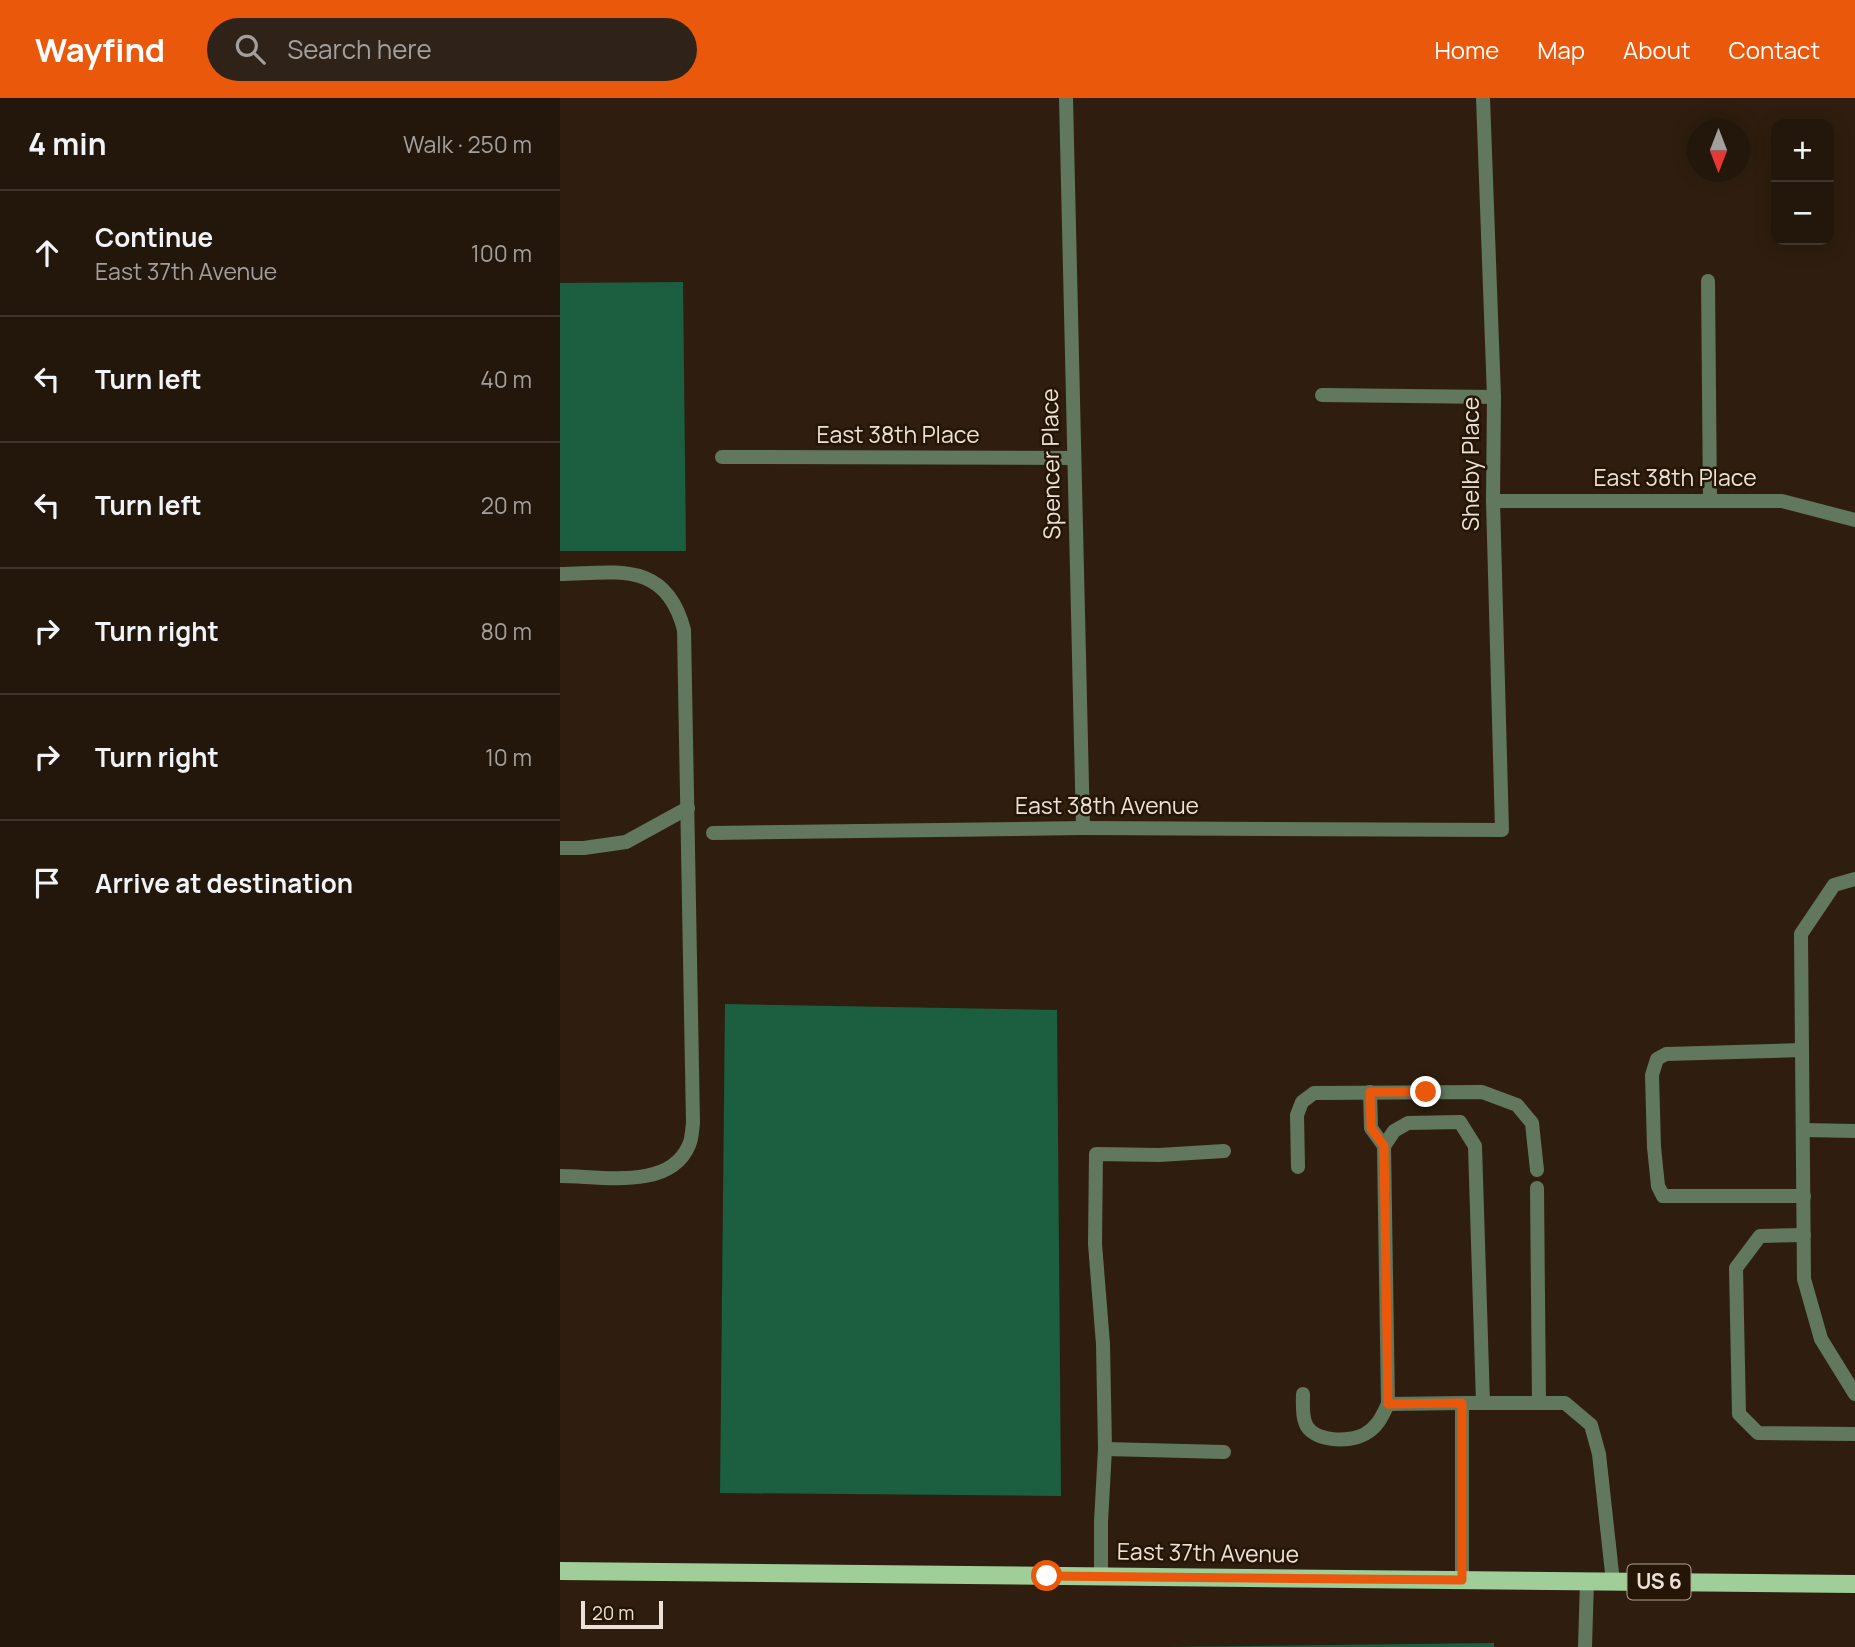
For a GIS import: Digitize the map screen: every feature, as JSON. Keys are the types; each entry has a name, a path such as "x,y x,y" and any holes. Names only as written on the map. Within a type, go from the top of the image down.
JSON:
{"main road":[{"name":"East 37th Avenue","path":"560,1571 1855,1584"}],"street":[{"name":"Spencer Place","path":"1066,98 1083,828"},
{"name":"Shelby Place","path":"1483,98 1494,397 1493,501 1502,830"},
{"path":"1708,281 1710,501"},
{"path":"1322,395 1494,397"},
{"name":"East 38th Place","path":"722,457 1074,458"},
{"name":"East 38th Place","path":"1493,501 1782,501 1855,520"},
{"path":"560,574 631,572 657,583 674,604 684,630 693,1124 690,1144 680,1161 655,1175 627,1179 560,1176"},
{"path":"560,848 584,848 626,842 688,808"},
{"name":"East 38th Avenue","path":"713,833 1083,828 1502,830"},
{"path":"1855,879 1834,885 1801,934 1804,1279 1821,1339 1855,1394"},
{"path":"1802,1050 1666,1054 1657,1059 1652,1075 1654,1147 1658,1186 1663,1196 1804,1196"},
{"path":"1370,1092 1371,1128 1384,1146"},
{"path":"1298,1167 1297,1115 1301,1102 1314,1093 1482,1092 1517,1105 1532,1123 1537,1170"},
{"path":"1303,1394 1305,1423 1313,1434 1325,1438 1364,1435 1380,1422 1388,1404 1384,1146 1394,1131 1408,1123 1460,1122 1475,1146 1483,1403"},
{"path":"1803,1130 1855,1130"},
{"path":"1101,1577 1105,1449 1103,1344 1095,1244 1096,1154 1159,1155 1224,1151"},
{"path":"1537,1188 1539,1403"},
{"path":"1804,1235 1760,1236 1736,1268 1739,1414 1758,1433 1855,1434"},
{"path":"1462,1403 1462,1580"},
{"path":"1388,1404 1565,1403 1591,1426 1599,1454 1613,1581"},
{"path":"1105,1449 1224,1452"},
{"path":"1585,1647 1587,1581"}],"green space":[{"path":"683,282 686,551 560,551 560,283"},
{"path":"725,1004 1057,1010 1061,1496 720,1493"},
{"path":"1494,1643 1494,1647 1168,1647"}],"route":[{"path":"1047,1576 1462,1580 1462,1403 1388,1404 1384,1146 1371,1128 1370,1092 1426,1092"}]}
